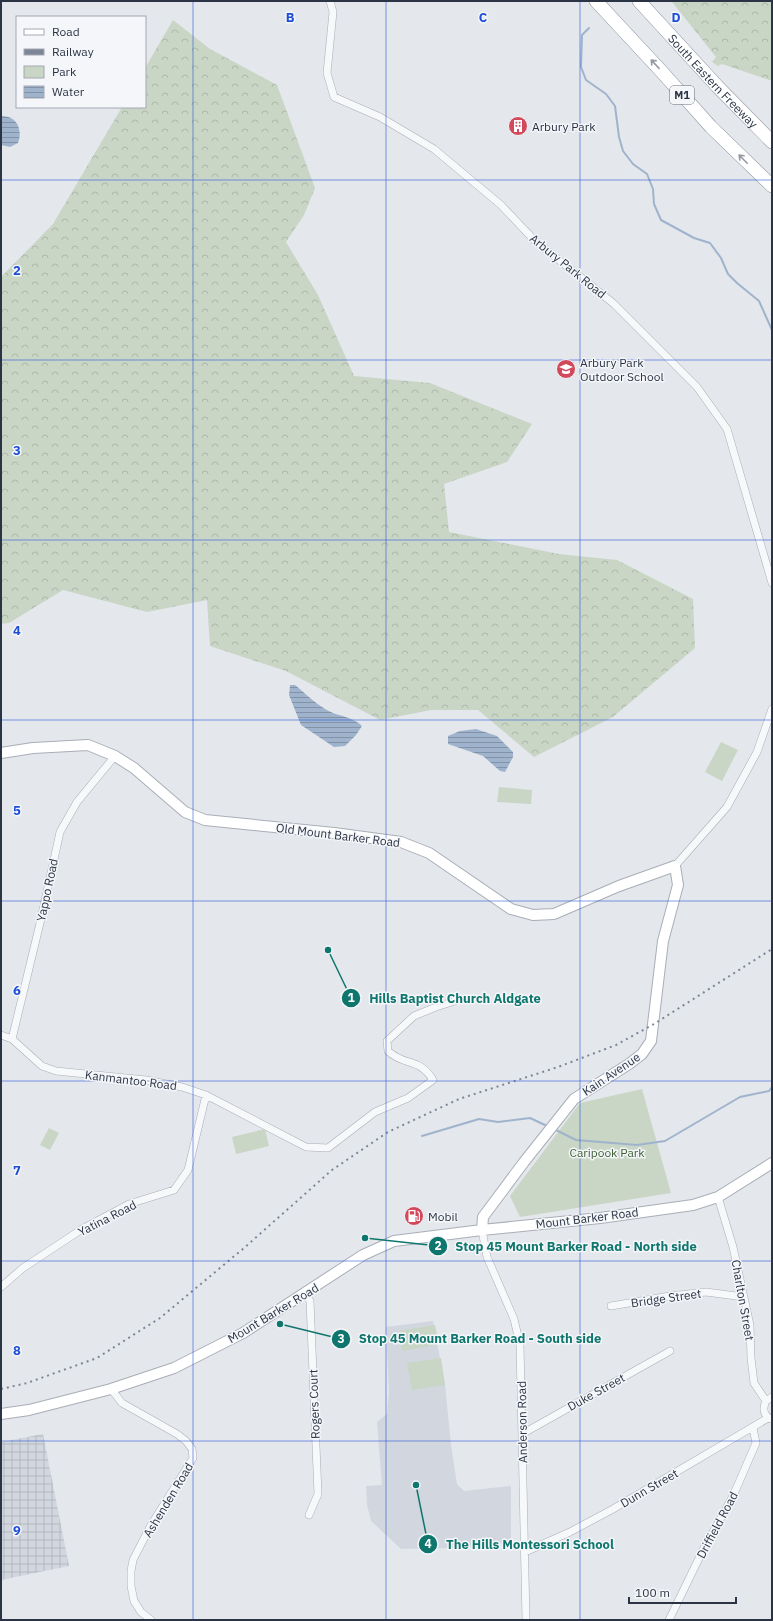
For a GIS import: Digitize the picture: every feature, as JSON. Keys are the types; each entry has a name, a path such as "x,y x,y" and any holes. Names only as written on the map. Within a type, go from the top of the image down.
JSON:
{"highway":[{"name":"M1","path":"596,1 711,127 772,186"},
{"name":"South Eastern Freeway","path":"639,1 717,86 772,142"}],"main road":[{"name":"Old Mount Barker Road","path":"1,753 33,748 88,745 115,756 134,768 185,812 205,820 334,833 401,842 429,853 511,909 533,915 554,914 619,886 675,866"},
{"name":"Kain Avenue","path":"482,1230 483,1217 574,1099 629,1064 642,1054 651,1041 663,941 678,885 675,866"},
{"name":"Mount Barker Road","path":"1,1414 29,1410 111,1389 174,1368 243,1332 305,1294 363,1255 394,1241 600,1218 693,1205 718,1198 772,1163"}],"street":[{"name":"Arbury Park Road","path":"330,1 333,12 327,73 334,97 380,117 434,149 501,205 536,241 613,303 697,387 728,429 772,583"},
{"name":"Old Mount Barker Road","path":"675,866 728,807 757,752 772,709"},
{"name":"Yappo Road","path":"12,1040 60,832 77,802 115,756"},
{"name":"Kanmantoo Road","path":"1,1035 12,1040 42,1066 56,1071 146,1080 182,1087 206,1095 306,1147 328,1148 375,1112 408,1098 433,1080 428,1072 417,1064 396,1058 388,1051 387,1041 414,1016 458,1000"},
{"name":"Yatina Road","path":"1,1287 23,1268 82,1229 129,1204 174,1190 188,1170 206,1095"},
{"name":"Charlton Street","path":"718,1198 733,1247 750,1325 751,1358 754,1383 769,1399"},
{"name":"Anderson Road","path":"482,1230 487,1257 514,1319 520,1345 526,1620"},
{"name":"Bridge Street","path":"611,1306 670,1296 706,1292 744,1297"},
{"name":"Rogers Court","path":"305,1294 310,1301 318,1494 309,1515"},
{"name":"Duke Street","path":"522,1434 670,1351"},
{"name":"Ashenden Road","path":"111,1389 122,1403 177,1434 186,1441 192,1449 193,1458 151,1525 133,1560 131,1579 134,1601 141,1612 150,1620"},
{"path":"769,1399 764,1410 770,1419"},
{"name":"Dunn Street","path":"525,1552 570,1532 770,1419"},
{"name":"Driffield Road","path":"669,1620 703,1550 736,1489 756,1443 754,1428"}],"shaded area":[{"path":"433,1321 445,1385 451,1445 457,1484 464,1491 511,1486 511,1543 453,1548 401,1549 371,1521 367,1505 366,1486 382,1485 377,1422 387,1414 389,1392 386,1327"},
{"path":"43,1434 69,1566 1,1580 1,1442"}],"green space":[{"path":"667,1 772,1 772,81 722,64 718,66 712,62 716,57 672,2"},
{"path":"173,20 210,49 277,85 315,188 304,215 286,242 318,295 354,376 430,383 532,424 507,462 444,484 449,532 559,554 617,560 693,599 695,648 613,717 534,757 478,710 431,710 380,720 286,671 210,646 207,600 147,612 63,590 9,623 1,624 1,277 53,224 121,108 146,108 146,66"},
{"path":"721,742 738,750 722,781 705,772"},
{"path":"499,787 532,790 531,804 497,802"},
{"name":"Caripook Park","path":"642,1089 671,1193 520,1217 510,1196 580,1103"},
{"path":"49,1128 59,1133 50,1150 40,1145"},
{"path":"265,1129 269,1146 236,1154 232,1137"},
{"path":"435,1325 439,1344 402,1351 399,1331"},
{"path":"441,1358 445,1385 412,1390 407,1363"}],"water":[{"path":"1,116 11,118 15,121 19,128 20,133 18,143 10,147 1,145"},
{"path":"290,685 295,685 323,708 352,719 362,726 356,735 345,746 334,747 301,725 289,695"},
{"path":"476,729 497,736 513,752 513,757 505,772 500,771 483,756 448,744 448,736 460,731"}],"waterway":[{"path":"589,28 582,35 581,67 586,80 606,94 615,106 619,137 623,151 633,164 647,174 653,189 654,204 661,220 694,238 710,243 721,258 728,274 759,301 772,330"},
{"path":"556,1130 576,1140 637,1145 665,1141 740,1097 769,1091 772,1087"},
{"path":"422,1136 479,1119 498,1122 530,1118 545,1125"}],"railway":[{"path":"1,1389 27,1383 97,1358 160,1318 244,1248 332,1170 388,1132 459,1099 558,1067 616,1045 654,1024 772,949"}],"place":[{"name":"Arbury Park","path":"518,126"},
{"name":"Arbury Park Outdoor School","path":"566,369"},
{"name":"Hills Baptist Church Aldgate","path":"328,950"},
{"name":"Mobil","path":"414,1216"},
{"name":"Stop 45 Mount Barker Road - North side","path":"365,1238"},
{"name":"Stop 45 Mount Barker Road - South side","path":"280,1324"},
{"name":"The Hills Montessori School","path":"416,1485"}]}
